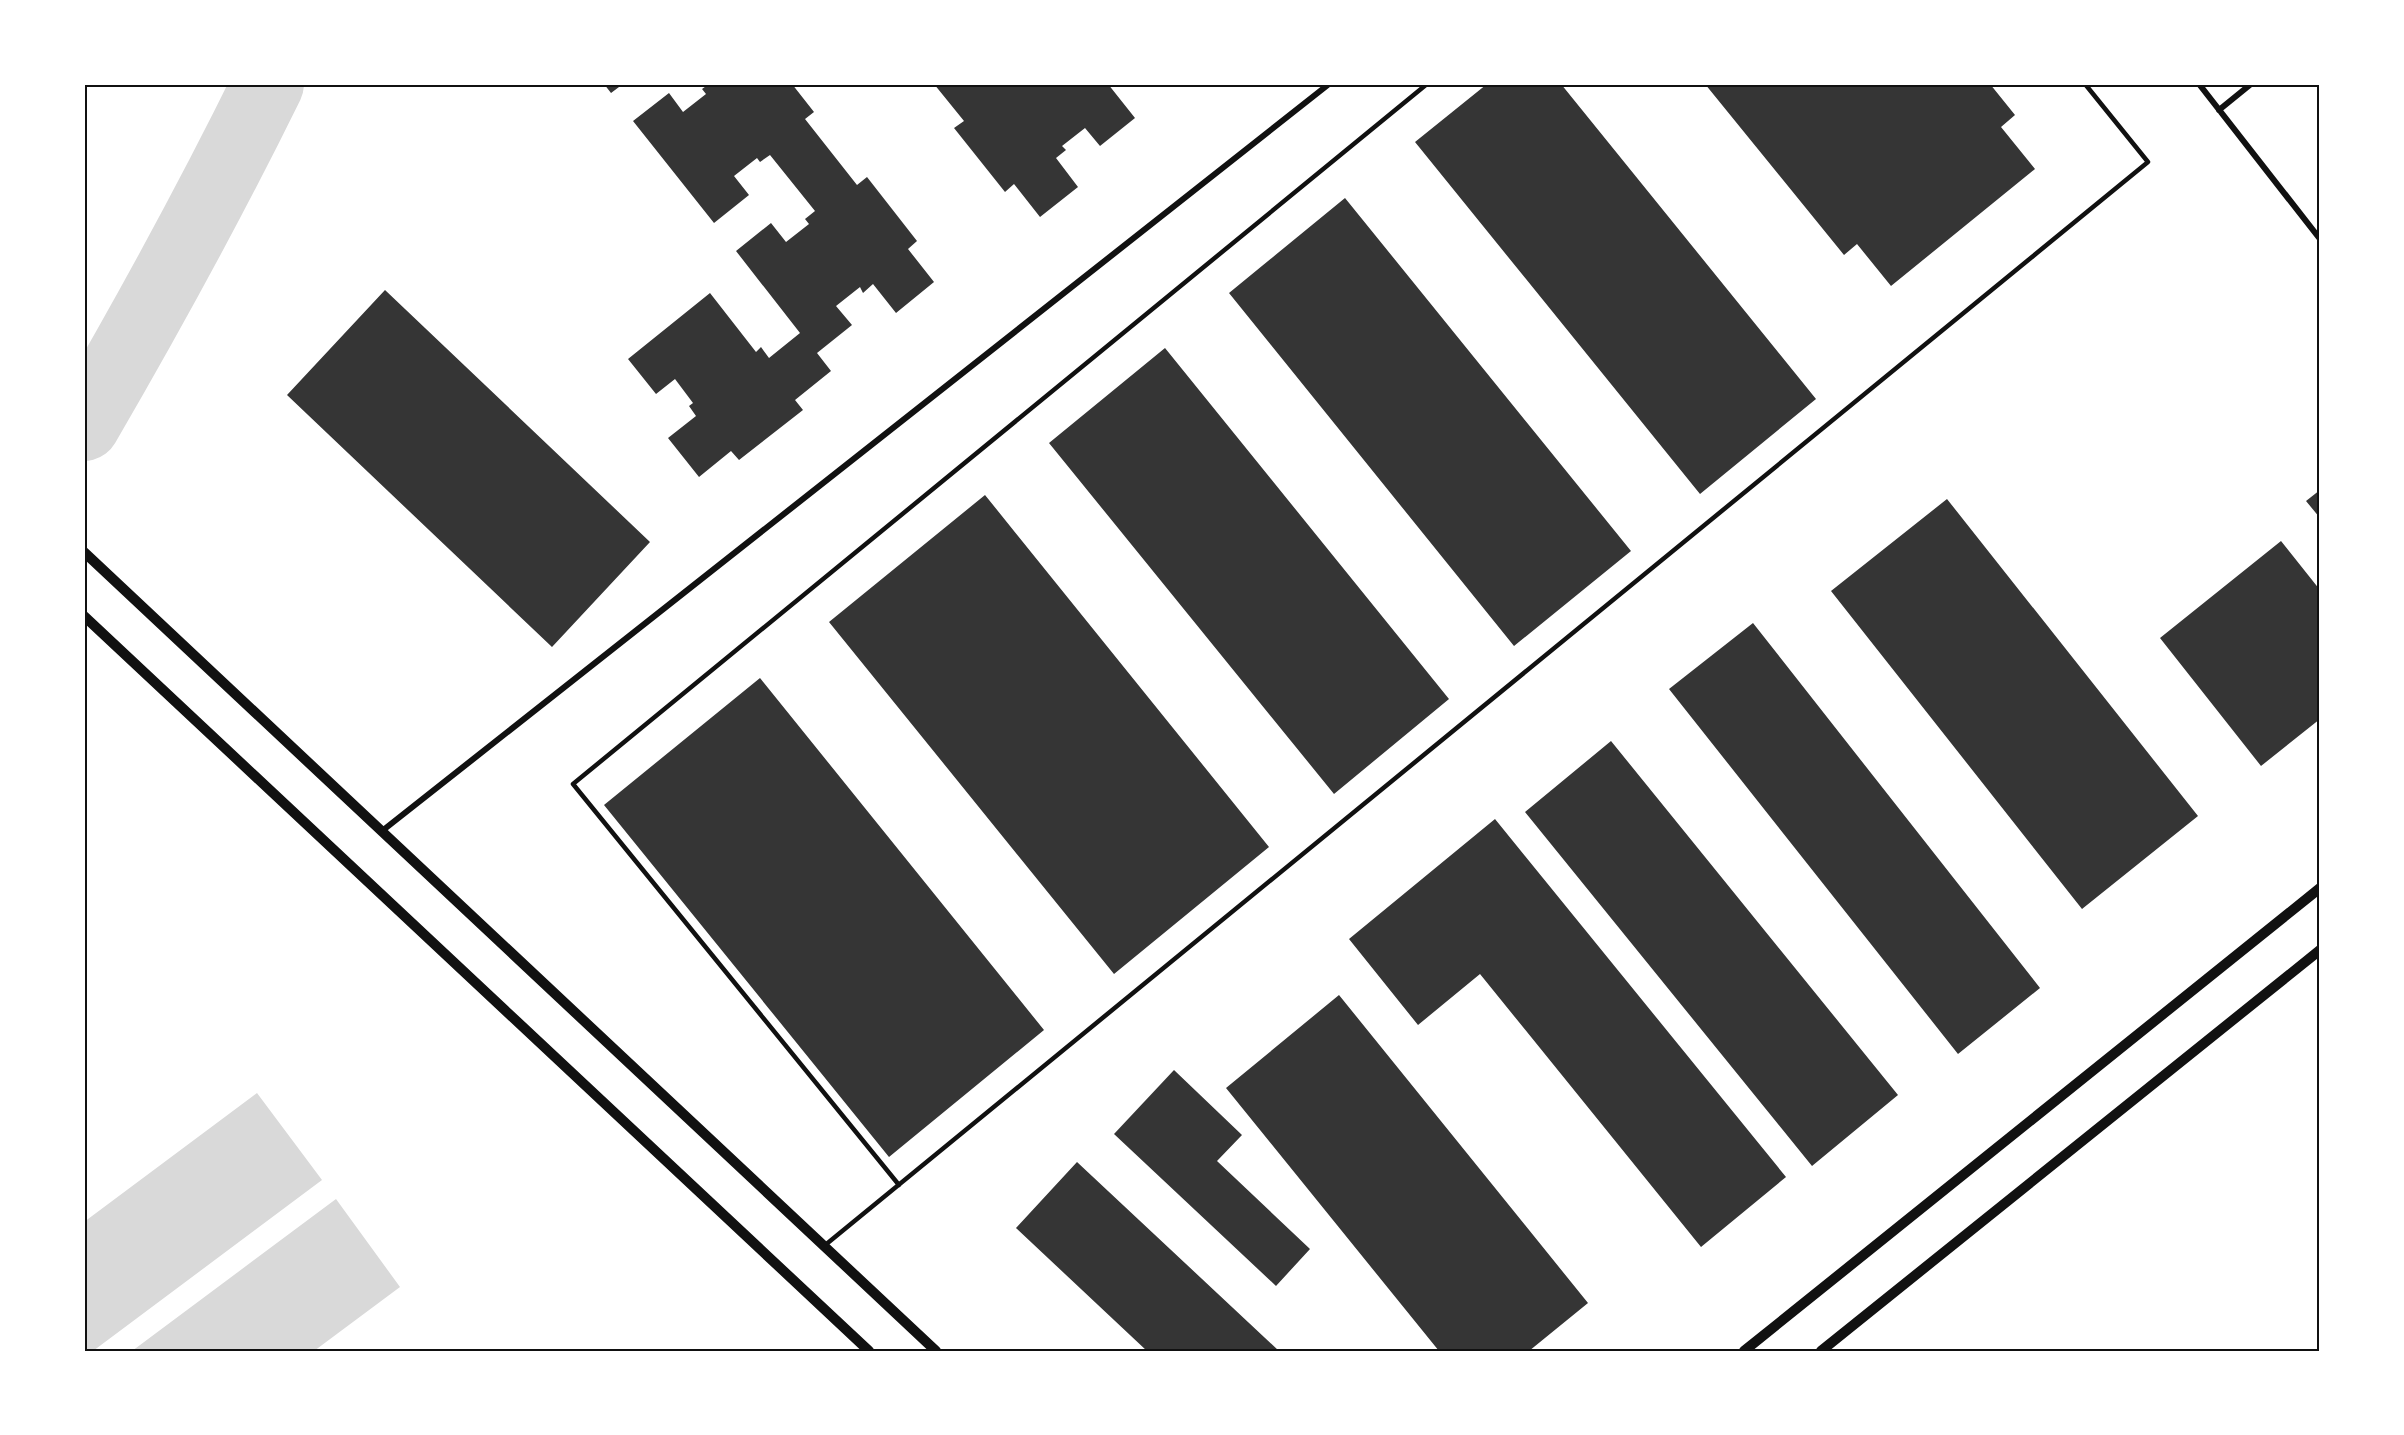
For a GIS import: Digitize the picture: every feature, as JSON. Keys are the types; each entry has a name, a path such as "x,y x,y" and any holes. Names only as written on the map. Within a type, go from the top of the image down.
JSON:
{"street":[{"path":"382,831 1329,84"},
{"path":"2199,84 2320,239"},
{"path":"2219,110 2251,84"},
{"path":"84,552 936,1351"},
{"path":"84,616 869,1351"},
{"path":"1744,1351 2320,888"},
{"path":"1821,1351 2320,950"}],"lane":[{"path":"899,1185 573,784 1427,84"},
{"path":"824,1246 2148,162 2085,84"}],"shaded area":[{"path":"257,1093 322,1180 93,1351 84,1351 84,1222"},
{"path":"336,1199 400,1287 314,1351 132,1351"}],"building":[{"path":"604,84 623,84 611,93"},
{"path":"709,84 792,84 814,112 805,119 857,185 867,177 917,241 908,249 934,282 896,313 873,284 863,293 860,287 836,306 852,325 817,353 831,371 795,400 803,410 739,460 731,451 699,477 668,438 696,416 689,406 693,403 675,379 656,394 628,359 710,293 756,352 761,347 769,358 800,333 736,251 771,223 786,242 809,224 805,219 815,211 770,155 760,162 757,158 734,176 749,195 714,223 633,121 669,93 683,112 706,94 702,89"},
{"path":"934,84 1108,84 1135,118 1100,146 1085,128 1062,146 1066,150 1056,158 1078,187 1040,217 1014,184 1005,192 954,128 964,121"},
{"path":"1487,84 1561,84 1816,399 1700,494 1415,142"},
{"path":"1705,84 1990,84 2015,115 2001,127 2035,169 1891,286 1857,244 1844,255"},
{"path":"1345,198 1631,551 1514,646 1229,293"},
{"path":"385,290 650,542 552,647 287,395"},
{"path":"1165,348 1449,699 1334,794 1049,443"},
{"path":"2320,490 2320,518 2306,501"},
{"path":"985,495 1269,847 1114,974 829,622"},
{"path":"1947,499 2198,816 2082,909 1831,591"},
{"path":"2281,541 2320,590 2320,719 2261,766 2160,638"},
{"path":"1753,623 2040,988 1958,1054 1669,689"},
{"path":"760,678 1044,1030 889,1157 604,805"},
{"path":"1611,741 1898,1095 1812,1166 1525,812"},
{"path":"1495,819 1786,1177 1701,1247 1480,974 1418,1025 1349,939"},
{"path":"1339,995 1588,1303 1529,1351 1439,1351 1226,1088"},
{"path":"1174,1070 1242,1135 1217,1161 1310,1249 1276,1286 1114,1134"},
{"path":"1077,1162 1279,1351 1147,1351 1016,1228"}],"waterway":[{"path":"84,425 179,256 268,84"}]}
